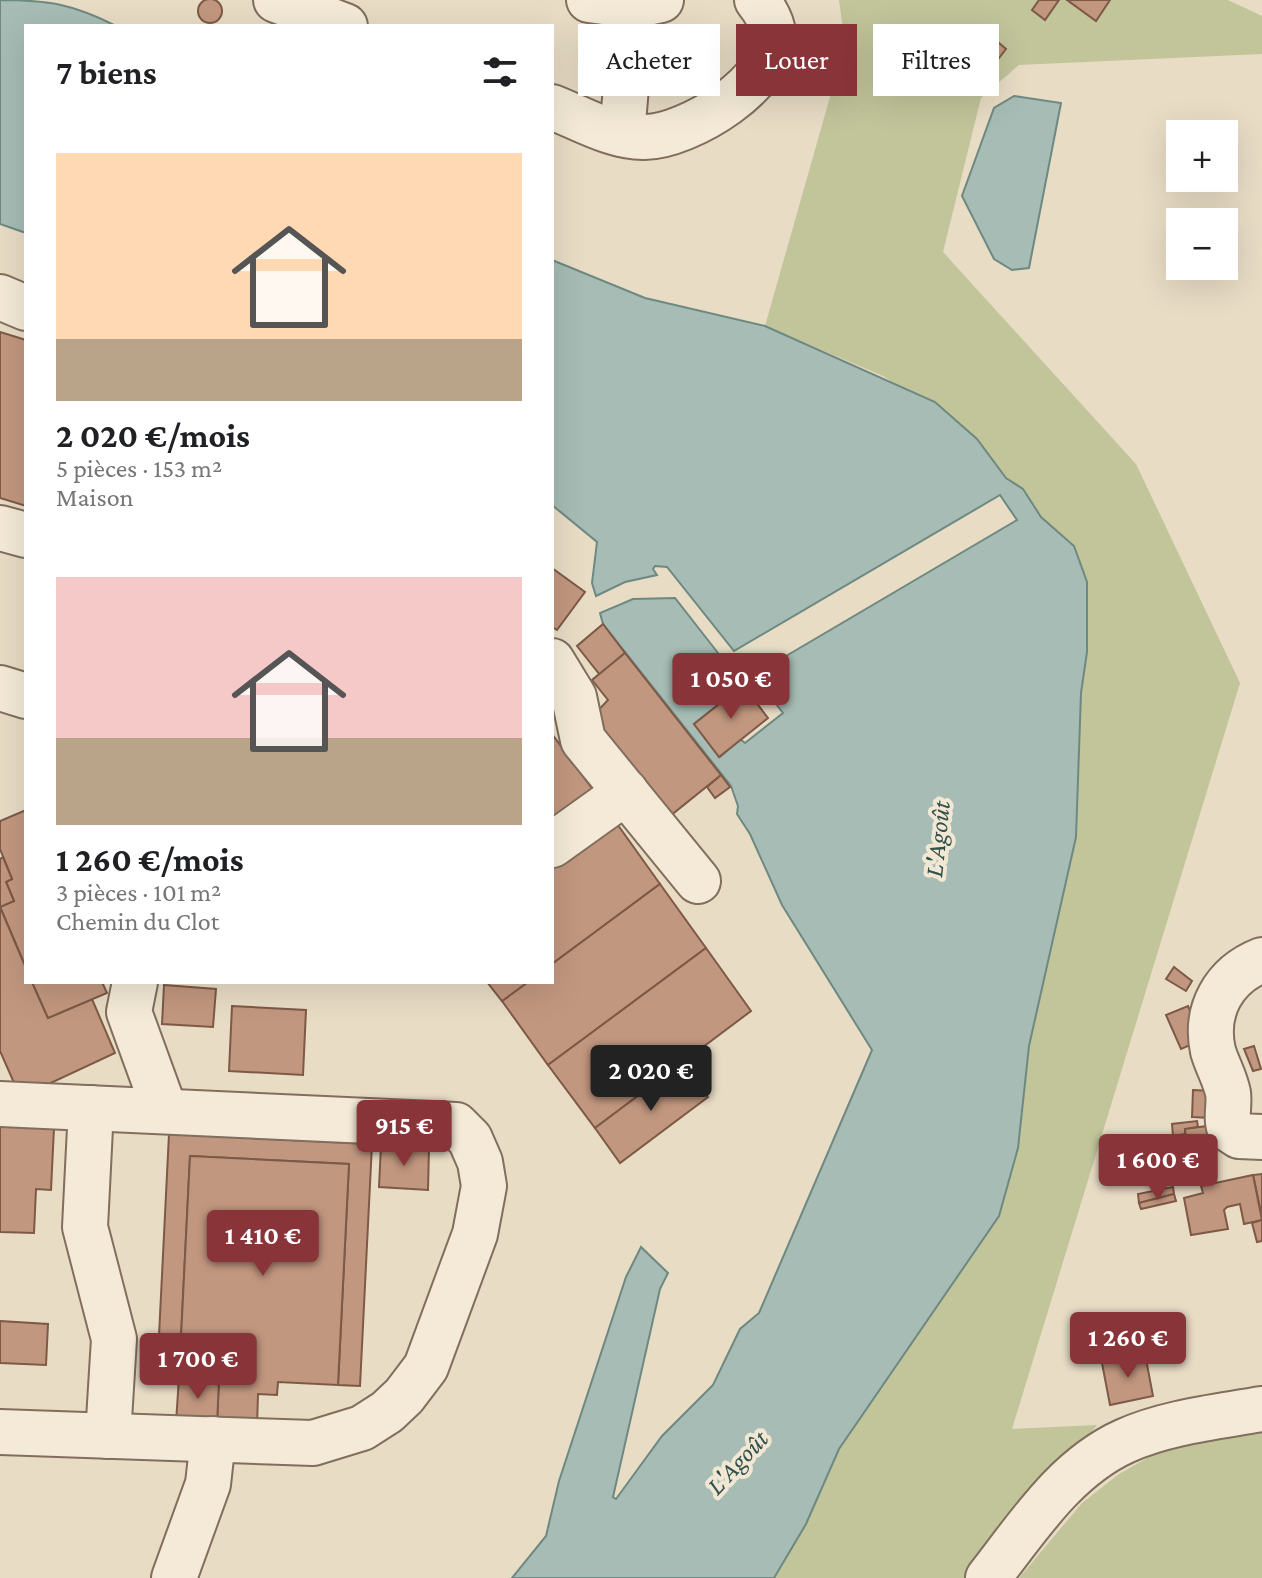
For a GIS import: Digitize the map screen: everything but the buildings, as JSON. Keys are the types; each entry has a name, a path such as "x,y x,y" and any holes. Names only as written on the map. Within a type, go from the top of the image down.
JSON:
{"street":[{"path":"276,0 340,24"},
{"path":"589,0 648,3 622,134"},
{"path":"554,108 622,134 645,137 674,133 724,106 761,70 772,50 773,33 769,18 757,0"},
{"path":"0,297 24,307"},
{"path":"0,528 24,534"},
{"path":"563,679 583,740 698,881"},
{"path":"0,688 24,695"},
{"path":"554,844 626,792"},
{"path":"1262,960 1242,970 1222,990 1214,1008 1212,1043 1228,1093 1230,1130 1239,1136 1262,1137"},
{"path":"133,984 129,1012 165,1111"},
{"path":"0,1104 456,1125 470,1139 480,1162 484,1186 475,1234 426,1367 404,1396 387,1412 362,1428 313,1443 0,1432"},
{"path":"91,1108 85,1227 114,1339 108,1436"},
{"path":"988,1578 1060,1488 1104,1452 1148,1433 1262,1409"},
{"path":"174,1578 208,1484 213,1439"}],"green space":[{"path":"839,0 1228,0 1262,16 1262,54 1019,65 999,82 999,24 873,24 873,96 983,96 943,252 1136,464 1240,683 1012,1429 1097,1425 976,1578 774,1578 806,1524 839,1449 1018,1148 1029,1046 1087,652 1056,532 1041,517 1023,489 1006,478 977,439 883,376 765,326 830,96 857,96 857,24 842,24"},
{"path":"1262,1428 1262,1578 1019,1578 1082,1503 1119,1474 1174,1443"}],"water":[{"path":"0,0 60,5 111,24 24,24 24,232 0,224"},
{"path":"1014,96 1061,103 1029,268 1012,270 994,259 962,196 994,108"},
{"name":"L'Agoût","path":"554,261 645,298 765,326 935,402 977,439 1006,478 1023,489 1041,517 1074,546 1087,582 1087,652 1081,693 1076,837 1029,1046 1018,1148 999,1216 839,1449 806,1524 774,1578 512,1578 546,1536 559,1481 626,1277 641,1247 668,1273 660,1289 613,1497 616,1499 662,1436 713,1385 740,1329 759,1313 872,1050 782,905 750,834 737,814 738,806 731,786 603,624 600,613 633,599 675,598 743,685 694,724 720,757 740,739 745,743 783,713 765,690 774,683 764,669 1017,520 1000,495 734,651 667,567 655,566 653,569 657,575 625,582 596,596 592,583 597,542 554,507"}]}
